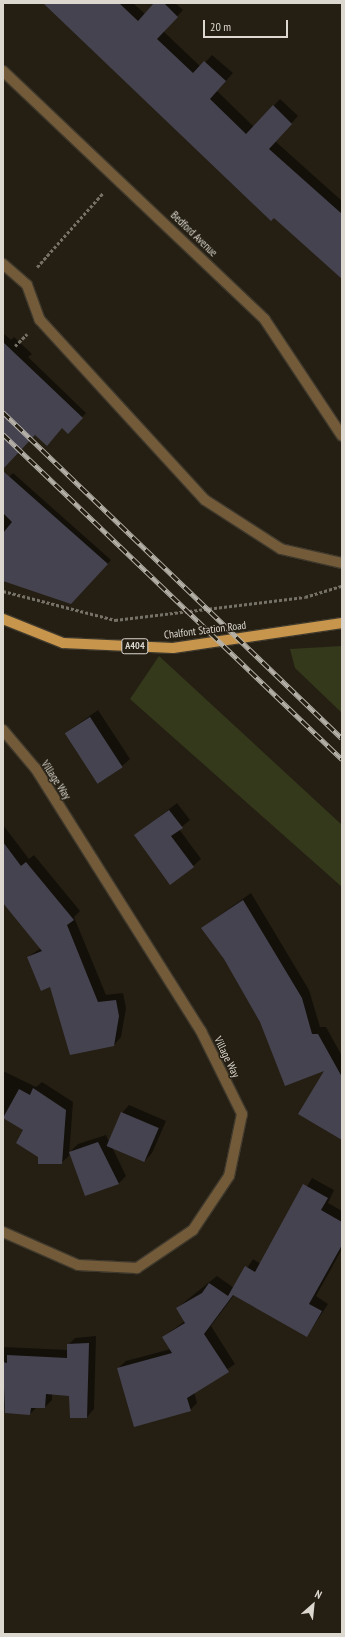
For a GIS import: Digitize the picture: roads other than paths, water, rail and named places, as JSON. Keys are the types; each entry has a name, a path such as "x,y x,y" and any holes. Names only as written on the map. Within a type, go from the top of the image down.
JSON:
{"main road":[{"name":"Chalfont Station Road","path":"3,619 71,643 173,648 342,623"}],"street":[{"name":"Bedford Avenue","path":"3,71 118,177 265,320 342,436"},
{"path":"3,264 27,285 40,320 205,500 280,549 342,563"},
{"name":"Village Way","path":"3,730 36,769 200,1031 242,1114 229,1176 193,1230 137,1268 78,1265 3,1232"}],"railway":[{"path":"3,412 342,738"},
{"path":"3,434 342,759"}]}
